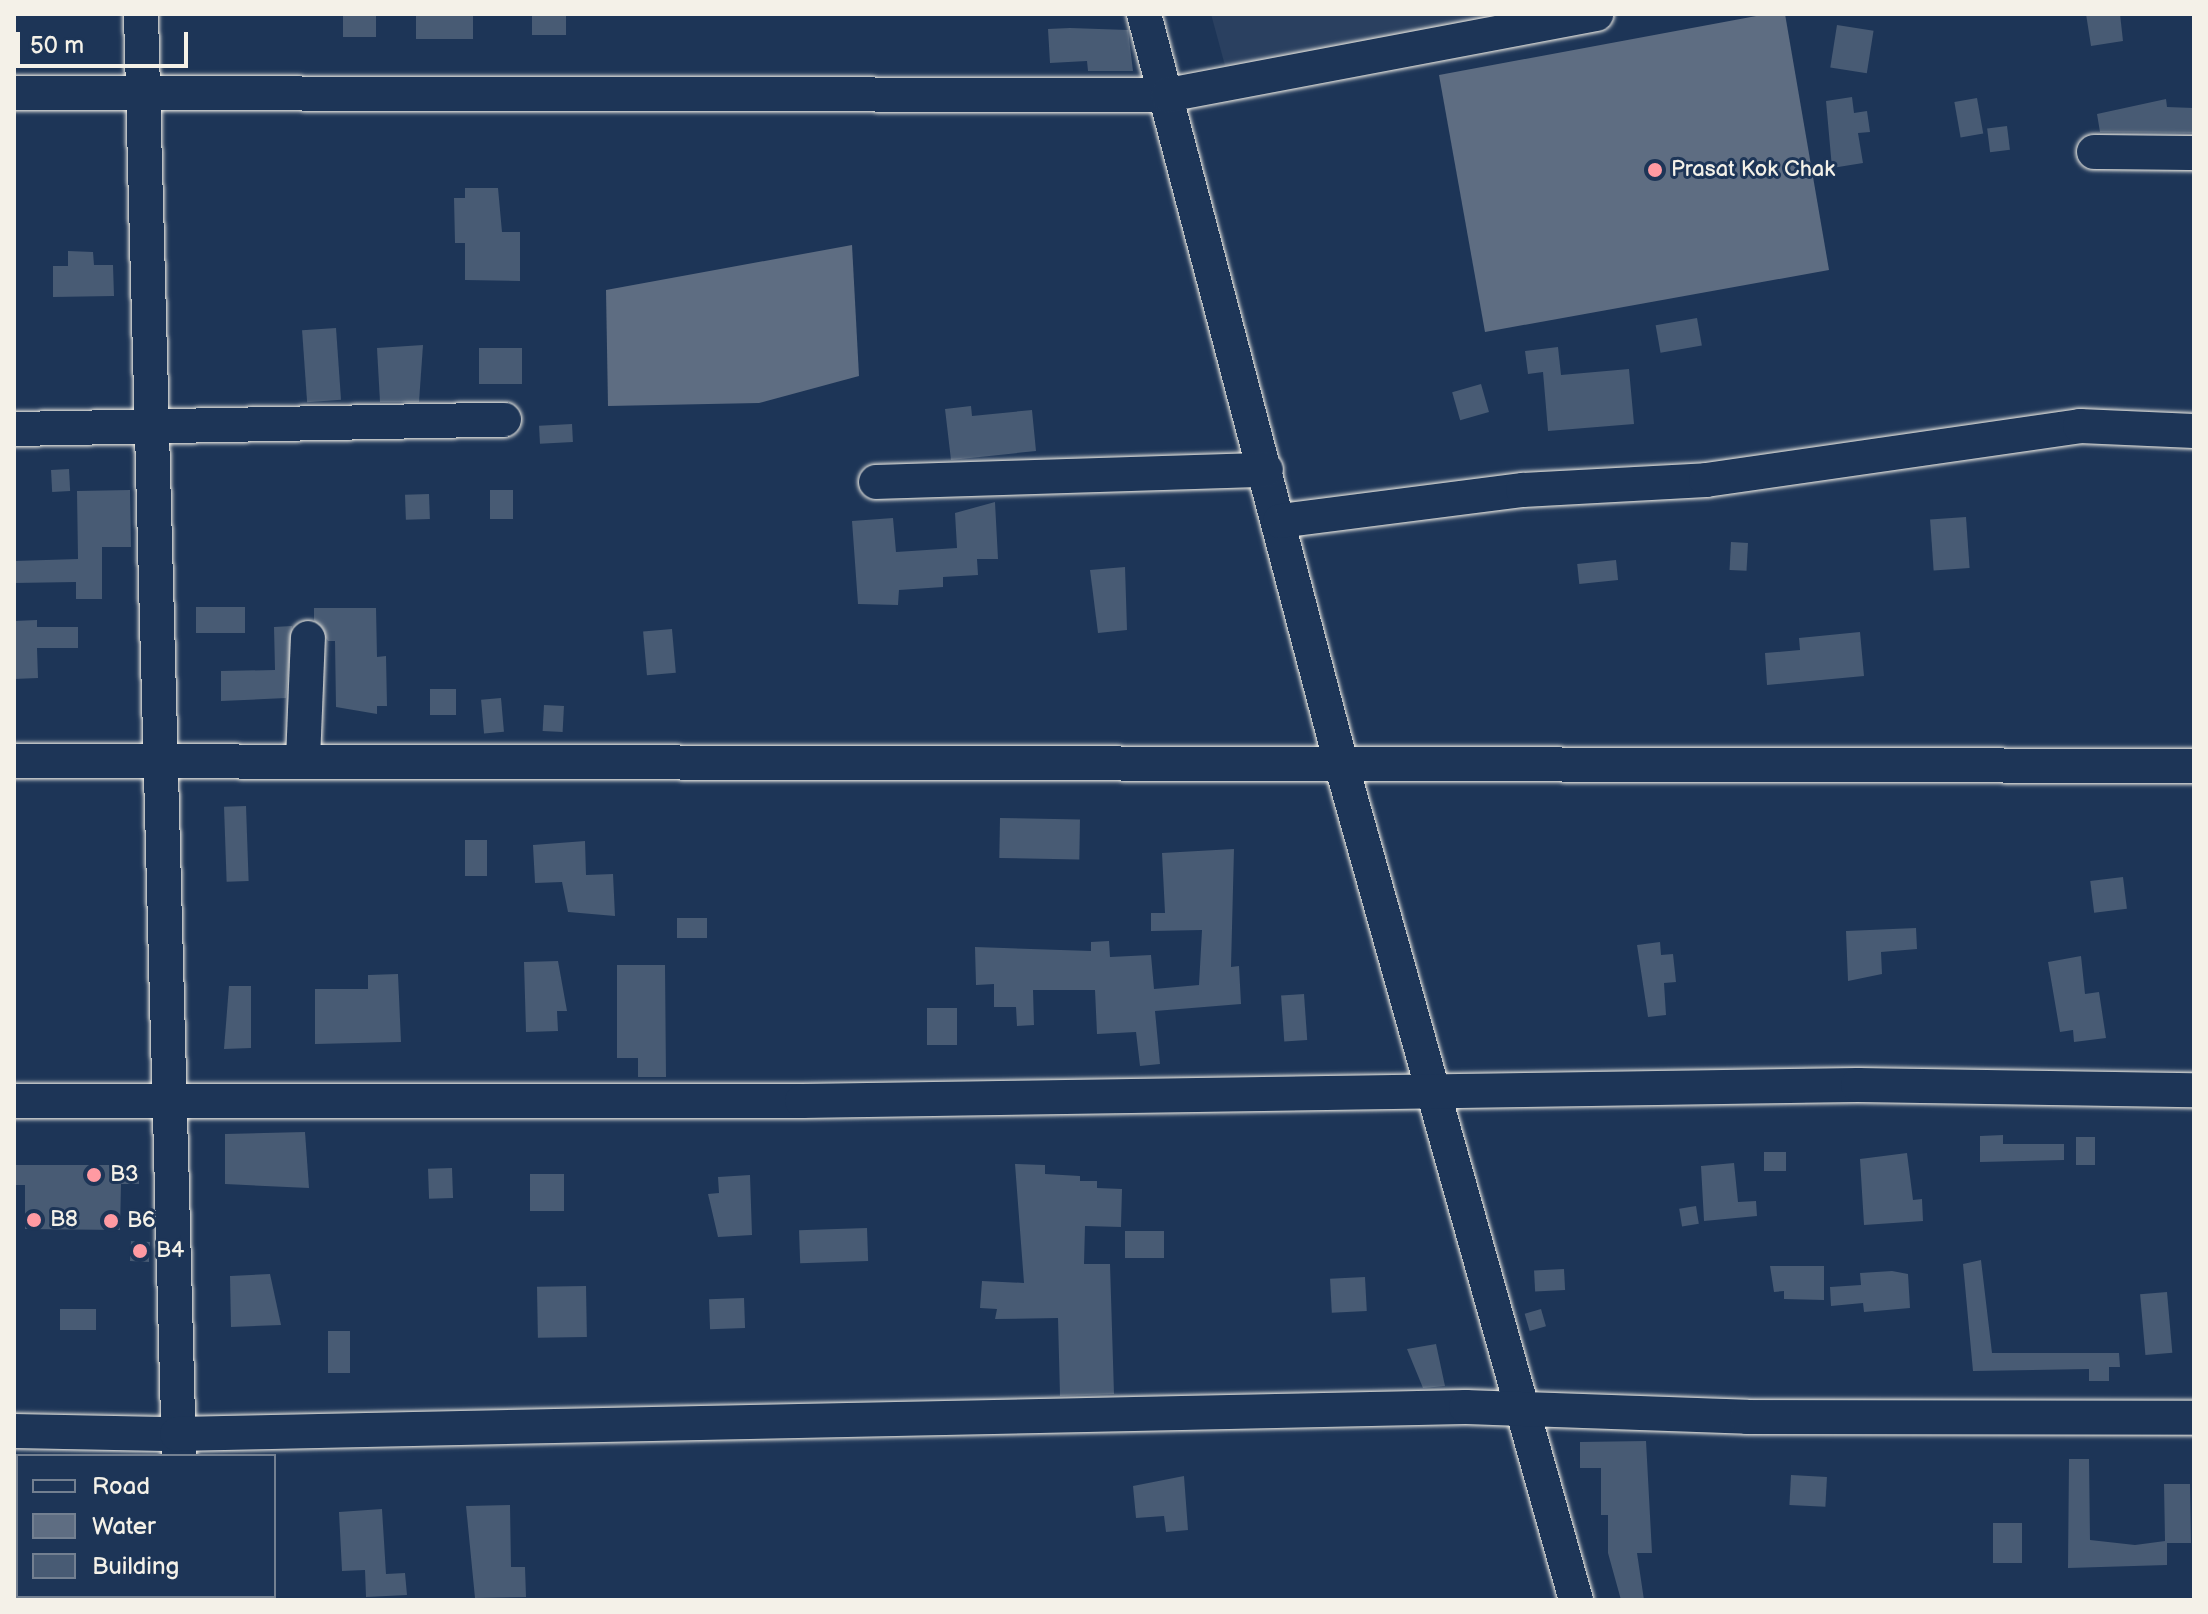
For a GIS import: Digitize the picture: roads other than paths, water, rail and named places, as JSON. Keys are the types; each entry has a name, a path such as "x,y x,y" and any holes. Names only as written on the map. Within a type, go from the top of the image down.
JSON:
{"street":[{"path":"141,14 155,427 160,759 178,1445"},
{"path":"1144,14 1186,91 1266,470 1342,767 1431,1088 1527,1409 1576,1600"},
{"path":"14,93 1186,91 1596,14"},
{"path":"2094,152 2194,153"},
{"path":"14,429 504,420"},
{"path":"1280,521 1523,490 1706,480 2080,426 2194,431"},
{"path":"876,482 1266,470"},
{"path":"303,760 308,638"},
{"path":"14,761 160,759 1342,767 2194,766"},
{"path":"14,1101 802,1101 1431,1088 2194,1090"},
{"path":"14,1431 178,1445 1527,1409 1747,1417 2194,1418"}],"water":[{"path":"1767,14 1785,14 1829,270 1485,332 1439,75"},
{"path":"852,245 859,376 759,403 608,406 606,290"}],"place":[{"name":"Prasat Kok Chak","path":"1655,170"},
{"name":"B3","path":"94,1175"},
{"name":"B8","path":"34,1220"},
{"name":"B6","path":"111,1221"},
{"name":"B4","path":"140,1251"}]}
